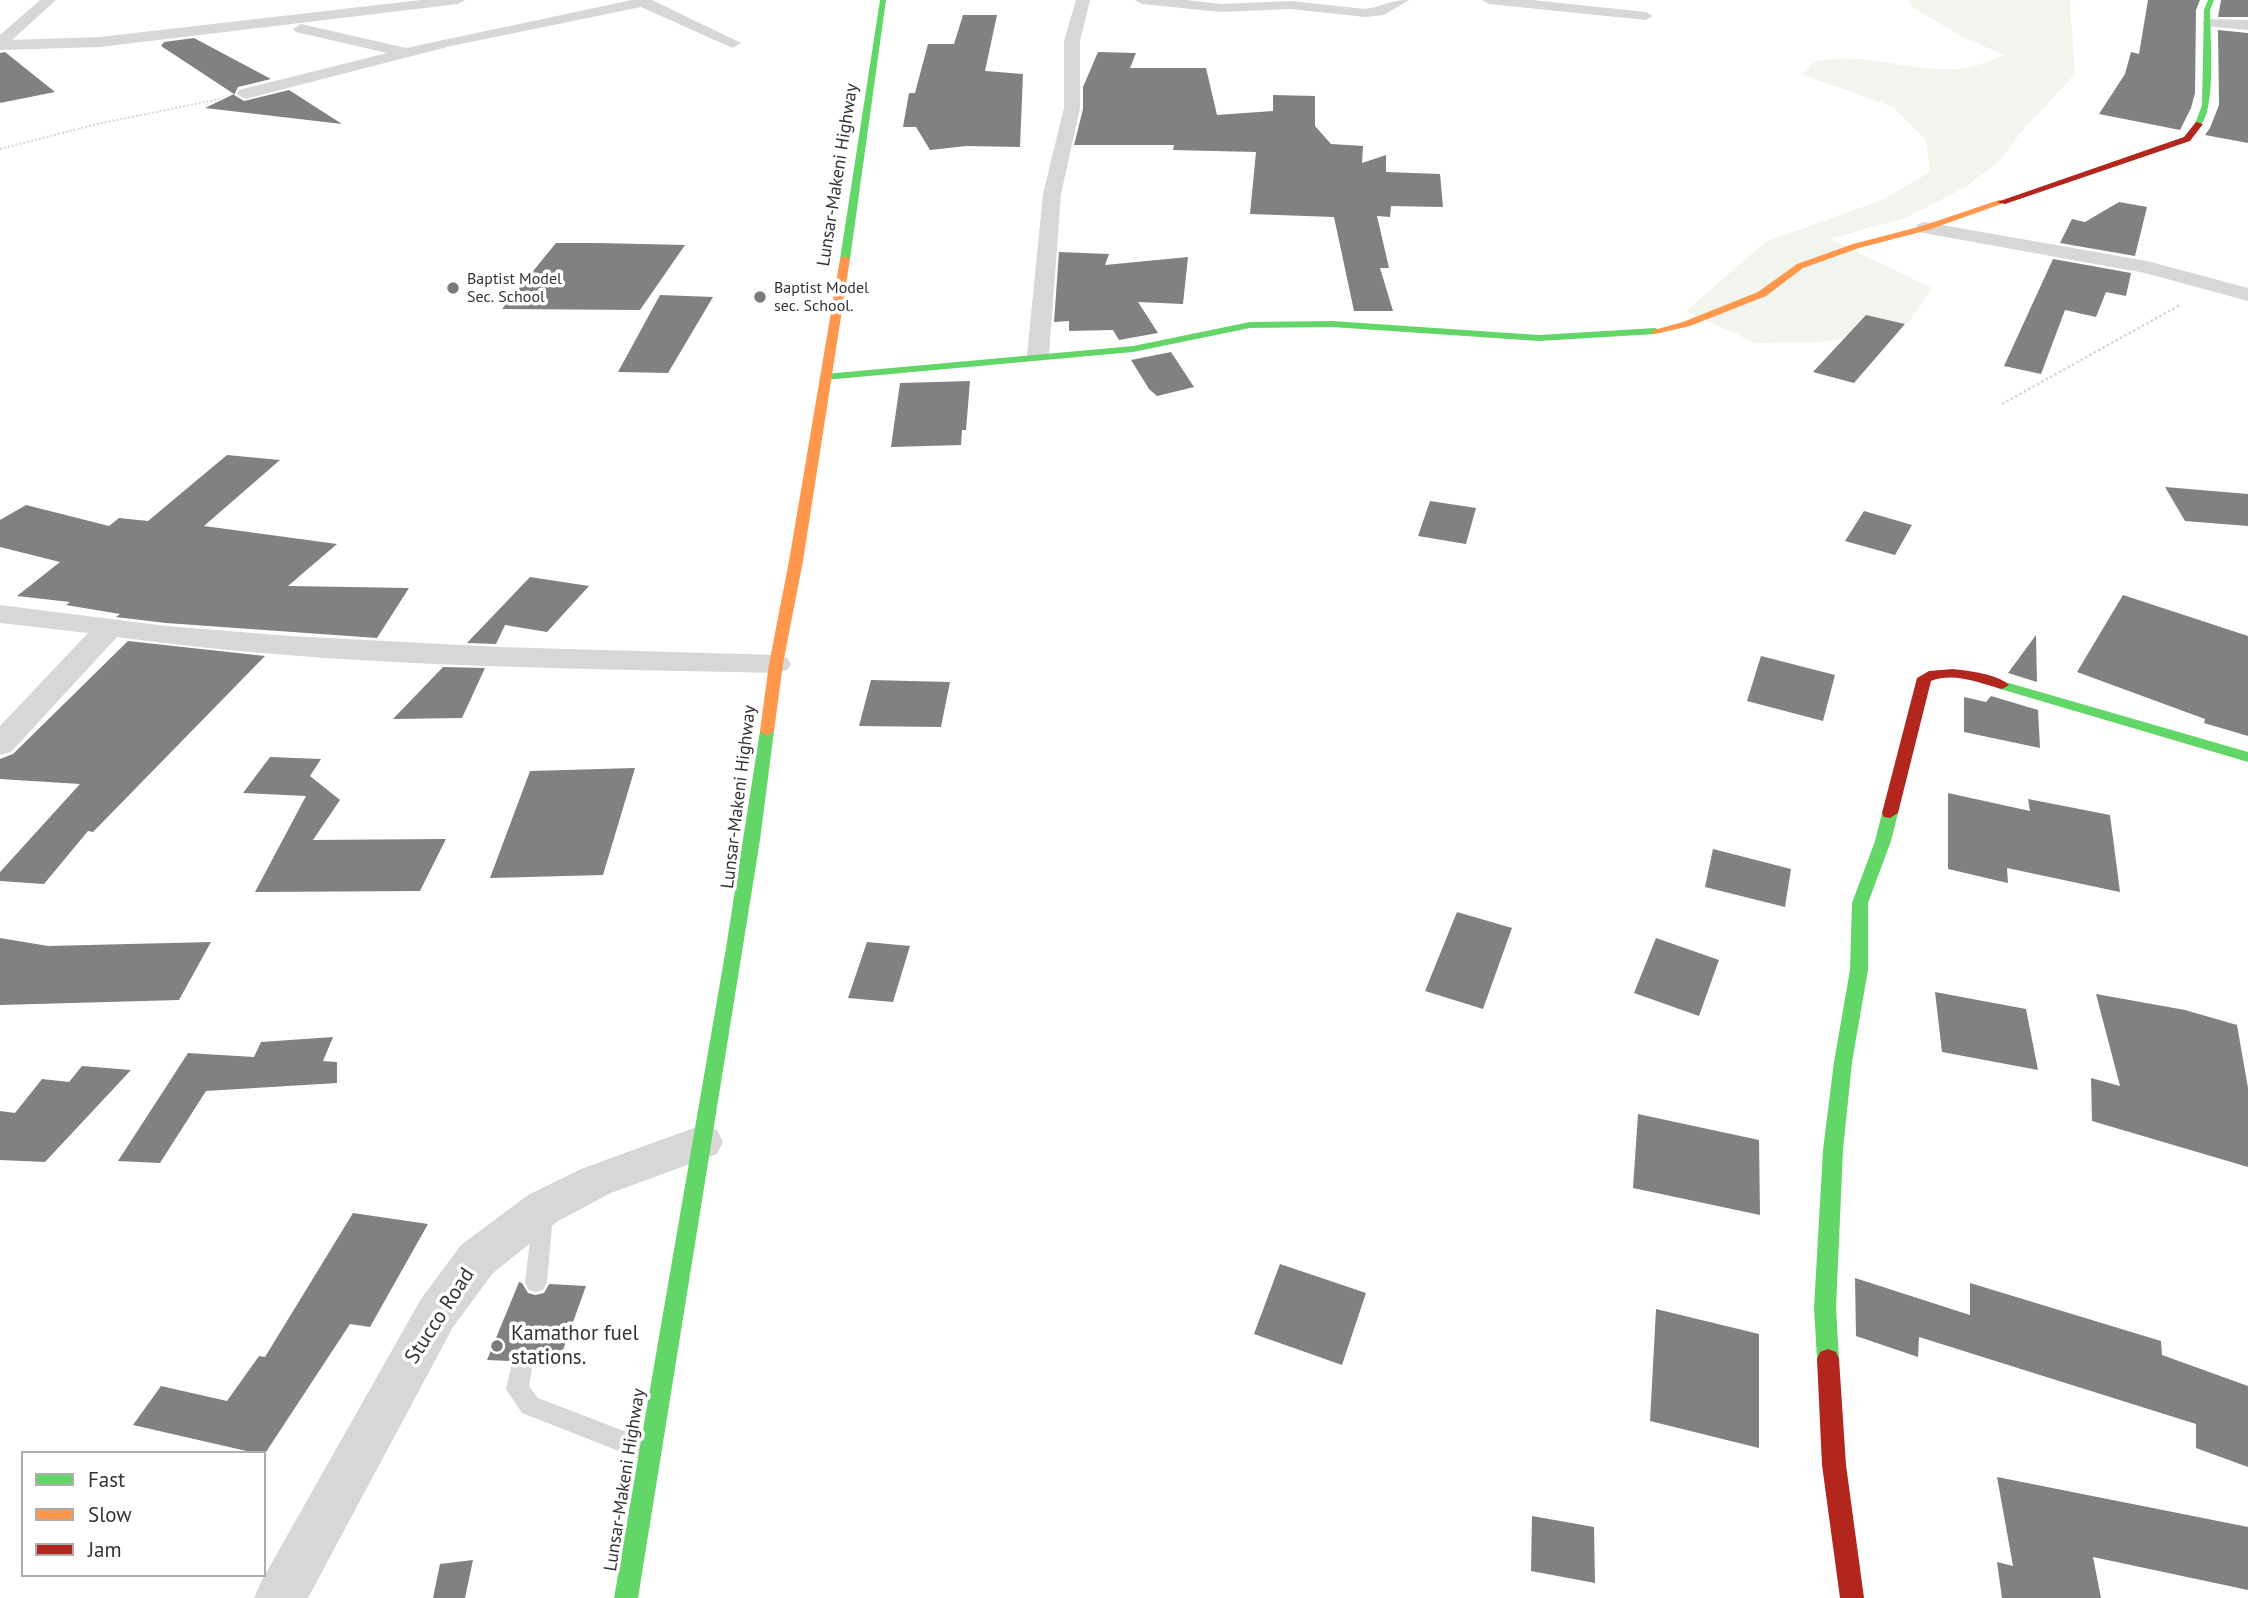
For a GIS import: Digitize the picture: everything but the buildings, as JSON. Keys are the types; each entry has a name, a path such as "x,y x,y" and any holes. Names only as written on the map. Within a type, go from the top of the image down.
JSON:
{"street":[{"path":"0,44 16,26 49,0"},
{"path":"0,44 100,42 458,0"},
{"name":"Lunsar-Makeni Highway","path":"626,1598 648,1452 746,898 776,664 796,561 883,0"},
{"path":"1038,355 1052,194 1072,108 1072,41 1083,0"},
{"path":"1142,0 1221,8 1291,5 1366,13 1384,10 1402,0"},
{"path":"1489,0 1646,16"},
{"path":"825,377 1038,355 1133,349 1250,325 1332,324 1539,338 1639,333 1686,324 1730,309 1762,294 1800,266 1856,246 1925,228 2187,139 2199,127 2206,105 2209,23 2207,10 2211,0"},
{"path":"244,94 405,53 644,1 733,43"},
{"path":"2209,23 2248,25"},
{"path":"271,24 405,53"},
{"path":"1925,228 2147,267 2248,295"},
{"path":"0,614 109,629 220,640 509,657 776,664"},
{"path":"0,745 109,629"},
{"path":"1852,1598 1834,1465 1825,1308 1833,1150 1843,1062 1859,970 1860,903 1883,841 1924,678 1935,673 1961,673 2248,757"},
{"name":"Stucco Road","path":"280,1598 437,1313 477,1259 543,1208 596,1181 702,1142"}],"lane":[{"path":"536,1283 543,1208"},
{"path":"522,1362 517,1389 530,1406 648,1452"}],"path":[{"path":"0,149 97,124 244,94"},
{"path":"2002,404 2046,381 2067,365 2152,323 2213,284"}],"shaded area":[{"path":"1909,0 2070,0 2075,74 2022,131 2000,160 1966,187 1905,218 1830,239 1932,288 1908,323 1826,342 1755,343 1686,311 1765,242 1882,200 1930,172 1926,140 1893,107 1801,74 1811,64 1835,59 1851,58 1920,68 1954,69 1974,66 2005,55 1964,38 1912,7"}],"traffic: fast":[{"path":"845,259 883,0"},
{"path":"2199,124 2206,105 2207,10 2211,0"},
{"path":"825,377 1133,349 1250,325 1332,324 1539,338 1655,331"},
{"path":"2002,685 2248,757"},
{"path":"626,1598 735,948 767,731"},
{"path":"1828,1359 1825,1308 1833,1150 1843,1062 1859,970 1860,903 1883,841 1890,813"}],"traffic: slow":[{"path":"1655,331 1686,324 1762,294 1800,266 1856,246 1925,228 2002,202"},
{"path":"767,731 845,259"}],"traffic: jam":[{"path":"2002,202 2187,139 2199,124"},
{"path":"1890,813 1924,678 1953,673 2002,685"},
{"path":"1828,1359 1834,1465 1852,1598"}],"place":[{"name":"Baptist Model Sec. School","path":"453,288"},
{"name":"Baptist Model sec. School.","path":"760,297"},
{"name":"Kamathor fuel stations.","path":"497,1346"}]}
